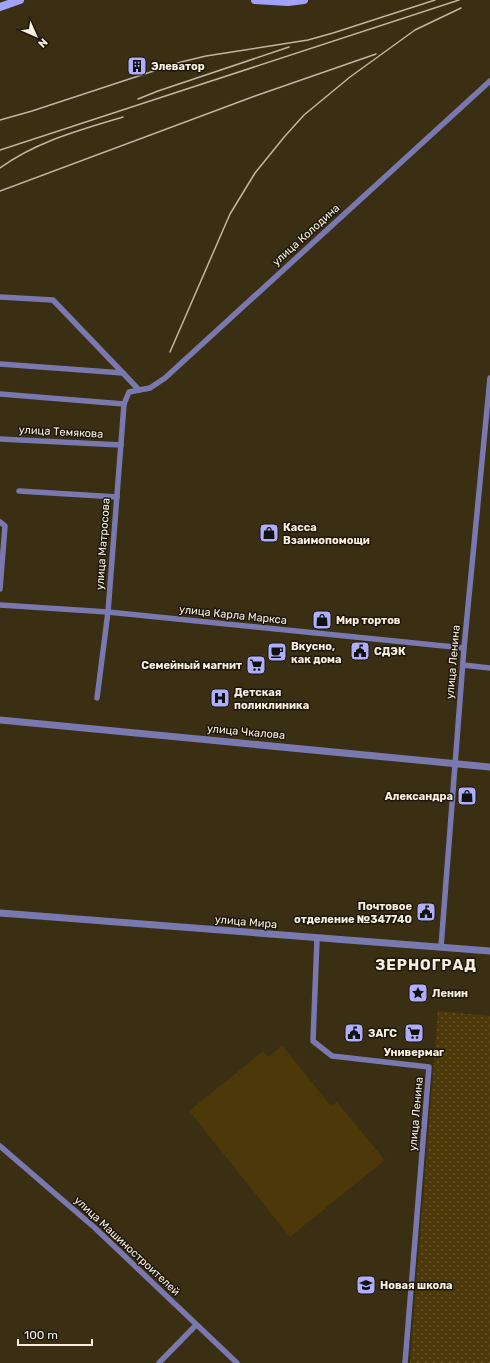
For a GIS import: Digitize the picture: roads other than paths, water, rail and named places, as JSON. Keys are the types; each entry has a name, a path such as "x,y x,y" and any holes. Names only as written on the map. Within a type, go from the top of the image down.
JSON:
{"main road":[{"path":"0,7 20,0"},
{"path":"255,0 288,2 304,0"}],"street":[{"name":"улица Колодина","path":"129,392 150,388 165,378 490,81"},
{"path":"0,297 53,300 139,390"},
{"path":"0,364 124,373"},
{"name":"улица Ленина","path":"441,947 454,763 490,378"},
{"name":"улица Матросова","path":"97,698 108,612 124,404 129,392"},
{"path":"0,394 124,404"},
{"name":"улица Темякова","path":"0,439 120,445"},
{"path":"19,491 117,496"},
{"path":"0,522 5,526 5,532 0,589"},
{"name":"улица Карла Маркса","path":"0,605 108,612 464,648"},
{"path":"463,665 490,668"},
{"name":"улица Чкалова","path":"0,720 490,767"},
{"name":"улица Мира","path":"0,913 317,939 490,951"},
{"name":"улица Ленина","path":"317,939 312,1041 332,1056 429,1067 405,1363"},
{"name":"улица Машиностроителей","path":"0,1146 95,1228 237,1363"},
{"path":"159,1363 196,1325"}],"railway":[{"path":"0,120 181,62 206,56 308,40 435,0"},
{"path":"0,150 459,0"},
{"path":"170,352 230,214 255,173 285,136 304,115 350,77 415,30 461,8"},
{"path":"138,99 289,47"},
{"path":"0,191 255,96 376,54"},
{"path":"0,168 29,150 44,143 123,117"}],"place":[{"name":"Элеватор","path":"137,66"},
{"name":"Касса Взаимопомощи","path":"269,533"},
{"name":"Мир тортов","path":"322,620"},
{"name":"СДЭК","path":"360,651"},
{"name":"Вкусно, как дома","path":"277,652"},
{"name":"Семейный магнит","path":"256,665"},
{"name":"Детская поликлиника","path":"220,698"},
{"name":"Александра","path":"467,796"},
{"name":"Почтовое отделение №347740","path":"426,912"},
{"name":"Ленин","path":"418,993"},
{"name":"ЗАГС","path":"354,1033"},
{"name":"Универмаг","path":"414,1033"},
{"name":"Новая школа","path":"366,1285"}],"district":[{"name":"ЗЕРНОГРАД","path":"426,965"}]}
